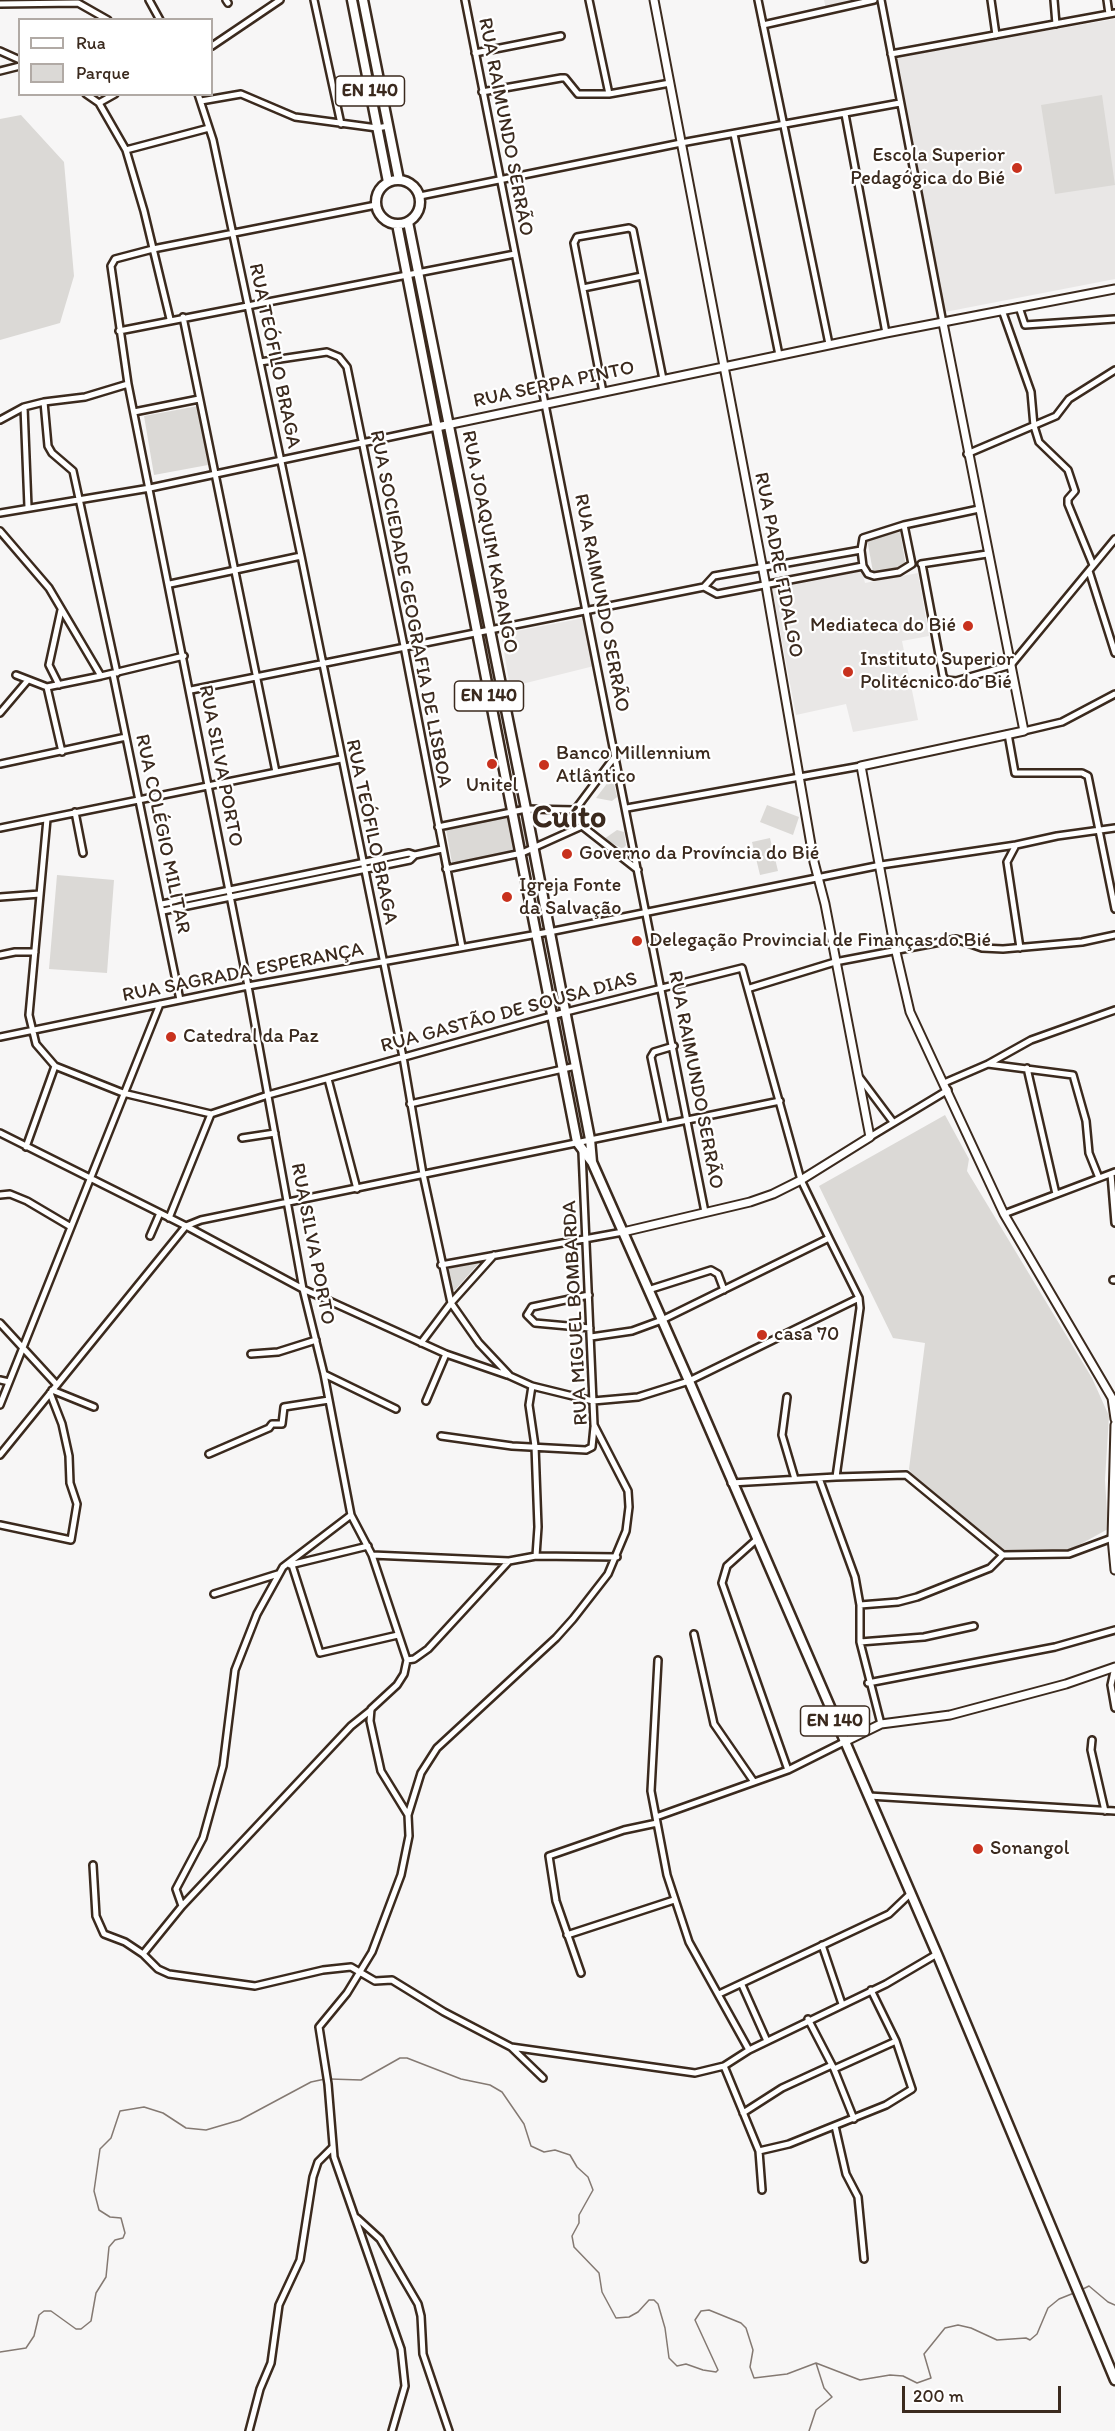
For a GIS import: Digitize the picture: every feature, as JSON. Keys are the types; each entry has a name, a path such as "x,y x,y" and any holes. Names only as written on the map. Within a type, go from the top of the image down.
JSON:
{"main road":[{"name":"EN 140","path":"352,0 388,182"},
{"name":"EN 140","path":"363,0 399,180"},
{"path":"363,57 374,55"},
{"path":"399,180 412,185 420,196 419,211 408,222 397,224 383,218 376,205 379,192 388,182 399,180"},
{"name":"RUA JOAQUIM KAPANGO","path":"408,222 566,1012 590,1139 592,1162"},
{"name":"RUA JOAQUIM KAPANGO","path":"397,224 577,1142 582,1152 592,1162"},
{"path":"421,349 434,347"},
{"path":"450,498 462,495"},
{"path":"463,565 476,564"},
{"path":"495,724 508,722"},
{"path":"544,968 556,966"},
{"path":"547,983 559,981"},
{"name":"EN 140","path":"592,1162 938,1954 1115,2380"}],"street":[{"path":"149,0 159,18"},
{"path":"213,45 280,0"},
{"path":"314,0 341,124"},
{"name":"RUA RAIMUNDO SERRÃO","path":"465,0 689,1119 705,1212"},
{"path":"589,0 609,94"},
{"name":"RUA PADRE FIDALGO","path":"654,0 766,586 819,879 870,1137"},
{"path":"758,0 829,344"},
{"path":"763,25 874,0"},
{"path":"881,0 967,454 1024,731"},
{"path":"991,0 996,34"},
{"path":"1054,0 1056,24"},
{"path":"891,54 1112,13 1107,0"},
{"path":"0,4 78,3 104,18"},
{"path":"475,52 561,36"},
{"path":"0,51 18,59"},
{"path":"0,71 18,66"},
{"path":"482,92 561,78 565,78 578,94 609,94 670,83"},
{"path":"200,98 242,94 294,117 377,128 388,126"},
{"path":"89,96 99,103 126,150 170,319"},
{"path":"99,103 111,96"},
{"name":"RUA TEÓFILO BRAGA","path":"200,98 233,235 301,555 361,863 403,1057 441,1265 451,1303 479,1343 510,1376 532,1386 593,1401 638,1397 689,1381 859,1298"},
{"path":"420,196 681,143 900,104"},
{"path":"845,114 886,333"},
{"path":"126,150 209,128"},
{"path":"734,134 779,355"},
{"path":"153,249 376,205"},
{"path":"603,392 574,243 577,237 632,228 663,379"},
{"name":"RUA SILVA PORTO","path":"153,249 113,260 119,331 128,384 191,690 303,1289 324,1374 351,1515 372,1555 407,1660"},
{"path":"119,331 170,319 515,254"},
{"path":"583,288 642,276"},
{"name":"RUA SERPA PINTO","path":"0,513 80,497 150,488 829,344 1115,289"},
{"path":"1018,307 1025,325 1115,319"},
{"path":"1002,310 1031,392 1034,426 1041,446 1064,464 1075,490 1068,499 1068,504 1091,568 1115,653"},
{"path":"183,317 276,772"},
{"name":"RUA SOCIEDADE GEOGRAFIA DE LISBOA","path":"260,362 312,352 327,352 339,357 347,367 404,645 462,947"},
{"path":"967,454 1056,416 1070,399 1115,370"},
{"path":"0,420 24,407 44,402 85,398 128,384"},
{"path":"134,412 200,399"},
{"name":"RUA COLÉGIO MILITAR","path":"44,402 48,446 52,453 73,471 80,497 126,738 180,1000"},
{"path":"24,407 28,507"},
{"path":"979,509 904,525 863,538 861,550 863,566 868,574 874,576 899,572 912,564 987,554"},
{"path":"904,525 912,564"},
{"path":"0,531 49,588 101,676"},
{"path":"922,564 943,676 946,680 956,681 1011,665 1115,539"},
{"path":"191,690 404,645 490,631 704,587 714,576 861,550"},
{"path":"170,584 301,555"},
{"path":"704,587 717,594 863,566"},
{"path":"59,686 49,665 61,610"},
{"path":"16,675 47,687 59,686 184,656"},
{"path":"0,713 28,680"},
{"path":"47,687 62,752"},
{"path":"627,808 800,775 861,766 1024,731 1062,722 1114,696"},
{"path":"1008,734 1015,773 1082,772 1087,775 1115,909"},
{"path":"0,764 126,738"},
{"path":"575,810 616,755"},
{"path":"0,828 340,759"},
{"path":"861,766 895,951 907,1003 1004,1214 1112,1398 1115,1419"},
{"path":"438,827 526,809 575,810"},
{"path":"575,810 582,826 639,871"},
{"path":"75,812 83,852"},
{"path":"47,819 29,1015 31,1030 44,1056 55,1066 123,1093 212,1114 169,1218"},
{"path":"446,869 522,854 582,826"},
{"name":"RUA SAGRADA ESPERANÇA","path":"0,1037 248,986 549,932 881,865 1115,828"},
{"path":"1016,845 1007,862 1020,948"},
{"path":"163,911 363,870 442,849"},
{"path":"162,904 361,863 412,856"},
{"path":"329,870 330,877"},
{"path":"306,874 308,881"},
{"path":"267,882 269,889"},
{"path":"0,897 40,894"},
{"path":"190,898 191,905"},
{"path":"750,988 835,962 957,939 982,948 1020,948 1115,935"},
{"path":"0,955 34,952"},
{"name":"RUA GASTÃO DE SOUSA DIAS","path":"212,1114 268,1095 566,1012 739,968 744,969 801,1180 859,1298"},
{"path":"0,1405 160,1004"},
{"path":"441,1265 623,1232 750,1202 801,1180 946,1086 1031,1040 1115,1010"},
{"path":"665,1124 651,1057 654,1052 674,1046"},
{"path":"988,1064 1073,1075 1087,1128 1089,1154 1099,1178"},
{"path":"26,1147 55,1066"},
{"path":"410,1104 576,1066"},
{"path":"1027,1068 1056,1194"},
{"path":"858,1075 893,1122"},
{"path":"328,1079 357,1189"},
{"path":"0,1455 186,1226 201,1220 288,1204 780,1101"},
{"path":"0,1133 186,1226 303,1289 422,1344 510,1376"},
{"path":"242,1138 275,1133"},
{"name":"RUA MIGUEL BOMBARDA","path":"408,1815 421,1773 437,1748 556,1638 594,1593 617,1557 628,1522 630,1499 625,1482 594,1425 582,1152"},
{"path":"1004,1214 1113,1173 1115,1223"},
{"path":"0,1195 10,1194 27,1201 71,1227"},
{"path":"150,1236 160,1213"},
{"path":"591,1337 632,1331 662,1320 829,1238"},
{"path":"422,1344 451,1303 494,1255"},
{"path":"648,1290 711,1270 718,1274 724,1290"},
{"path":"589,1295 532,1307 527,1315 532,1322 540,1324 590,1328"},
{"path":"836,1477 860,1308 859,1298"},
{"path":"0,1323 22,1350 57,1385"},
{"path":"251,1354 278,1352 316,1340"},
{"path":"426,1401 446,1354"},
{"path":"324,1374 396,1409"},
{"path":"0,1380 9,1382"},
{"path":"532,1386 529,1405 534,1446 538,1527 536,1556"},
{"path":"51,1392 94,1407"},
{"path":"0,1525 71,1540 77,1504 70,1483 69,1456 62,1424 51,1392"},
{"path":"787,1397 782,1435 795,1479"},
{"path":"208,1454 269,1428 272,1424 282,1424 284,1407 329,1401"},
{"path":"441,1436 588,1450 593,1443 594,1425"},
{"path":"1115,1425 1112,1538 1115,1570"},
{"path":"731,1483 898,1474 906,1476 1004,1555 1069,1554 1112,1538"},
{"path":"819,1478 855,1577 860,1605 860,1642 868,1683 881,1724"},
{"path":"182,1906 176,1890 198,1850 207,1825 223,1766 235,1670 257,1614 283,1567 351,1515"},
{"path":"756,1540 727,1566 723,1583 788,1770"},
{"path":"283,1567 368,1546"},
{"path":"372,1555 509,1561 536,1556 617,1557"},
{"path":"860,1605 890,1604 917,1597 990,1568 1004,1555"},
{"path":"143,1954 182,1906 351,1726 397,1685 404,1674 407,1660 414,1659 428,1649 509,1561"},
{"path":"292,1565 320,1653 398,1635"},
{"path":"214,1594 278,1574"},
{"path":"860,1642 924,1637 974,1626"},
{"path":"868,1683 1055,1647 1115,1630"},
{"path":"694,1634 714,1724 754,1782"},
{"path":"658,1659 651,1782 674,1900 689,1942 749,2050"},
{"path":"1115,1667 1111,1685 1115,1708"},
{"path":"581,1973 556,1900 549,1856 657,1820 788,1770 881,1724 950,1715 1066,1684 1115,1667"},
{"path":"371,1709 371,1732 381,1771 408,1815 409,1836 401,1875 376,1944 347,1993 319,2027 328,2085 332,2148 401,2349 404,2389 392,2431"},
{"path":"1092,1740 1091,1750 1105,1811"},
{"path":"868,1796 1115,1811"},
{"path":"93,1864 96,1917 104,1935 124,1942 143,1954 152,1965 169,1974 261,1985 323,1970 351,1967 360,1970 375,1981 392,1980 444,2012 511,2047 543,2078"},
{"path":"719,1994 889,1914 911,1893"},
{"path":"567,1935 674,1900"},
{"path":"822,1945 842,2004"},
{"path":"511,2047 695,2073 724,2066 808,2019 914,1970 938,1954"},
{"path":"742,1985 767,2041"},
{"path":"759,2151 789,2144 854,2119 886,2105 912,2089 896,2040 871,1990"},
{"path":"808,2019 833,2067 854,2119"},
{"path":"743,2113 782,2088 896,2040"},
{"path":"724,2066 759,2151 762,2190"},
{"path":"836,2126 846,2174 858,2197 864,2259"},
{"path":"249,2431 260,2389 271,2363 279,2305 300,2260 315,2170 322,2157 332,2148"},
{"path":"356,2217 380,2239 418,2304 423,2354 449,2431"}],"shaded area":[{"path":"824,0 862,0 826,9"},
{"name":"Escola Superior Pedagógica do Bié","path":"1115,19 1115,279 945,312 897,56"},
{"name":"Instituto Superior Politécnico do Bié","path":"862,571 865,583 918,573 929,636 902,641 918,720 853,732 846,704 796,715 772,589"},
{"path":"584,618 594,666 510,687 501,634"}],"green space":[{"path":"1102,95 1115,185 1055,194 1041,105"},
{"path":"21,115 64,162 74,276 60,323 0,340 0,119"},
{"path":"198,406 208,465 154,475 144,416"},
{"path":"900,532 906,566 873,572 867,539"},
{"path":"609,781 614,784 617,797 612,801 596,798"},
{"path":"767,805 799,817 793,835 760,822"},
{"path":"510,817 515,851 452,863 446,829"},
{"path":"521,817 524,819 529,844 527,846 524,845 519,819"},
{"path":"617,830 624,832 626,845 623,849 604,839"},
{"path":"770,838 778,871 760,875 752,842"},
{"path":"57,875 114,880 107,973 49,969"},
{"path":"945,1115 969,1159 967,1171 1092,1378 1109,1416 1105,1480 1108,1529 1068,1551 1003,1551 913,1477 909,1469 925,1343 893,1338 819,1186"},
{"path":"479,1263 455,1290 452,1290 446,1269"}],"waterway":[{"path":"330,2079 361,2080 400,2058 407,2058 461,2079 490,2085 502,2092 524,2124 531,2146 544,2152 555,2150 570,2155 577,2167 588,2177 593,2190 579,2215 579,2223 572,2236 574,2247 599,2273 602,2292 616,2318 629,2317 638,2312 649,2300 654,2300 658,2304 665,2328 669,2358 677,2366 686,2364 703,2370 716,2372 718,2370 695,2320 701,2311 709,2310 741,2323 746,2328 753,2350 750,2367 754,2378 787,2374 816,2363 860,2380 890,2375 903,2376 917,2383 931,2378 924,2354 945,2328 958,2325 971,2328 997,2340 1026,2338 1030,2340 1037,2334 1048,2308 1059,2299 1074,2293"},
{"path":"0,2352 26,2348 34,2336 39,2315 44,2311 51,2311 76,2329 81,2329 91,2321 96,2293 106,2277 109,2247 115,2240 123,2238 125,2233 121,2218 110,2217 99,2210 94,2191 100,2149 111,2138 120,2111 144,2107 163,2113 186,2128 206,2130 240,2120 311,2082 325,2079"},
{"path":"1081,2290 1089,2286 1115,2305"},
{"path":"809,2431 816,2410 832,2397 824,2388 816,2363"}],"place":[{"name":"Escola Superior Pedagógica do Bié","path":"1017,168"},
{"name":"Mediateca do Bié","path":"968,626"},
{"name":"Instituto Superior Politécnico do Bié","path":"848,672"},
{"name":"Unitel","path":"492,764"},
{"name":"Banco Millennium Atlântico","path":"544,765"},
{"name":"Governo da Província do Bié","path":"567,854"},
{"name":"Igreja Fonte da Salvação","path":"507,897"},
{"name":"Delegação Provincial de Finanças do Bié","path":"637,941"},
{"name":"Catedral da Paz","path":"171,1037"},
{"name":"casa 70","path":"762,1335"},
{"name":"Sonangol","path":"978,1849"}],"district":[{"name":"Cuíto","path":"569,819"}]}
